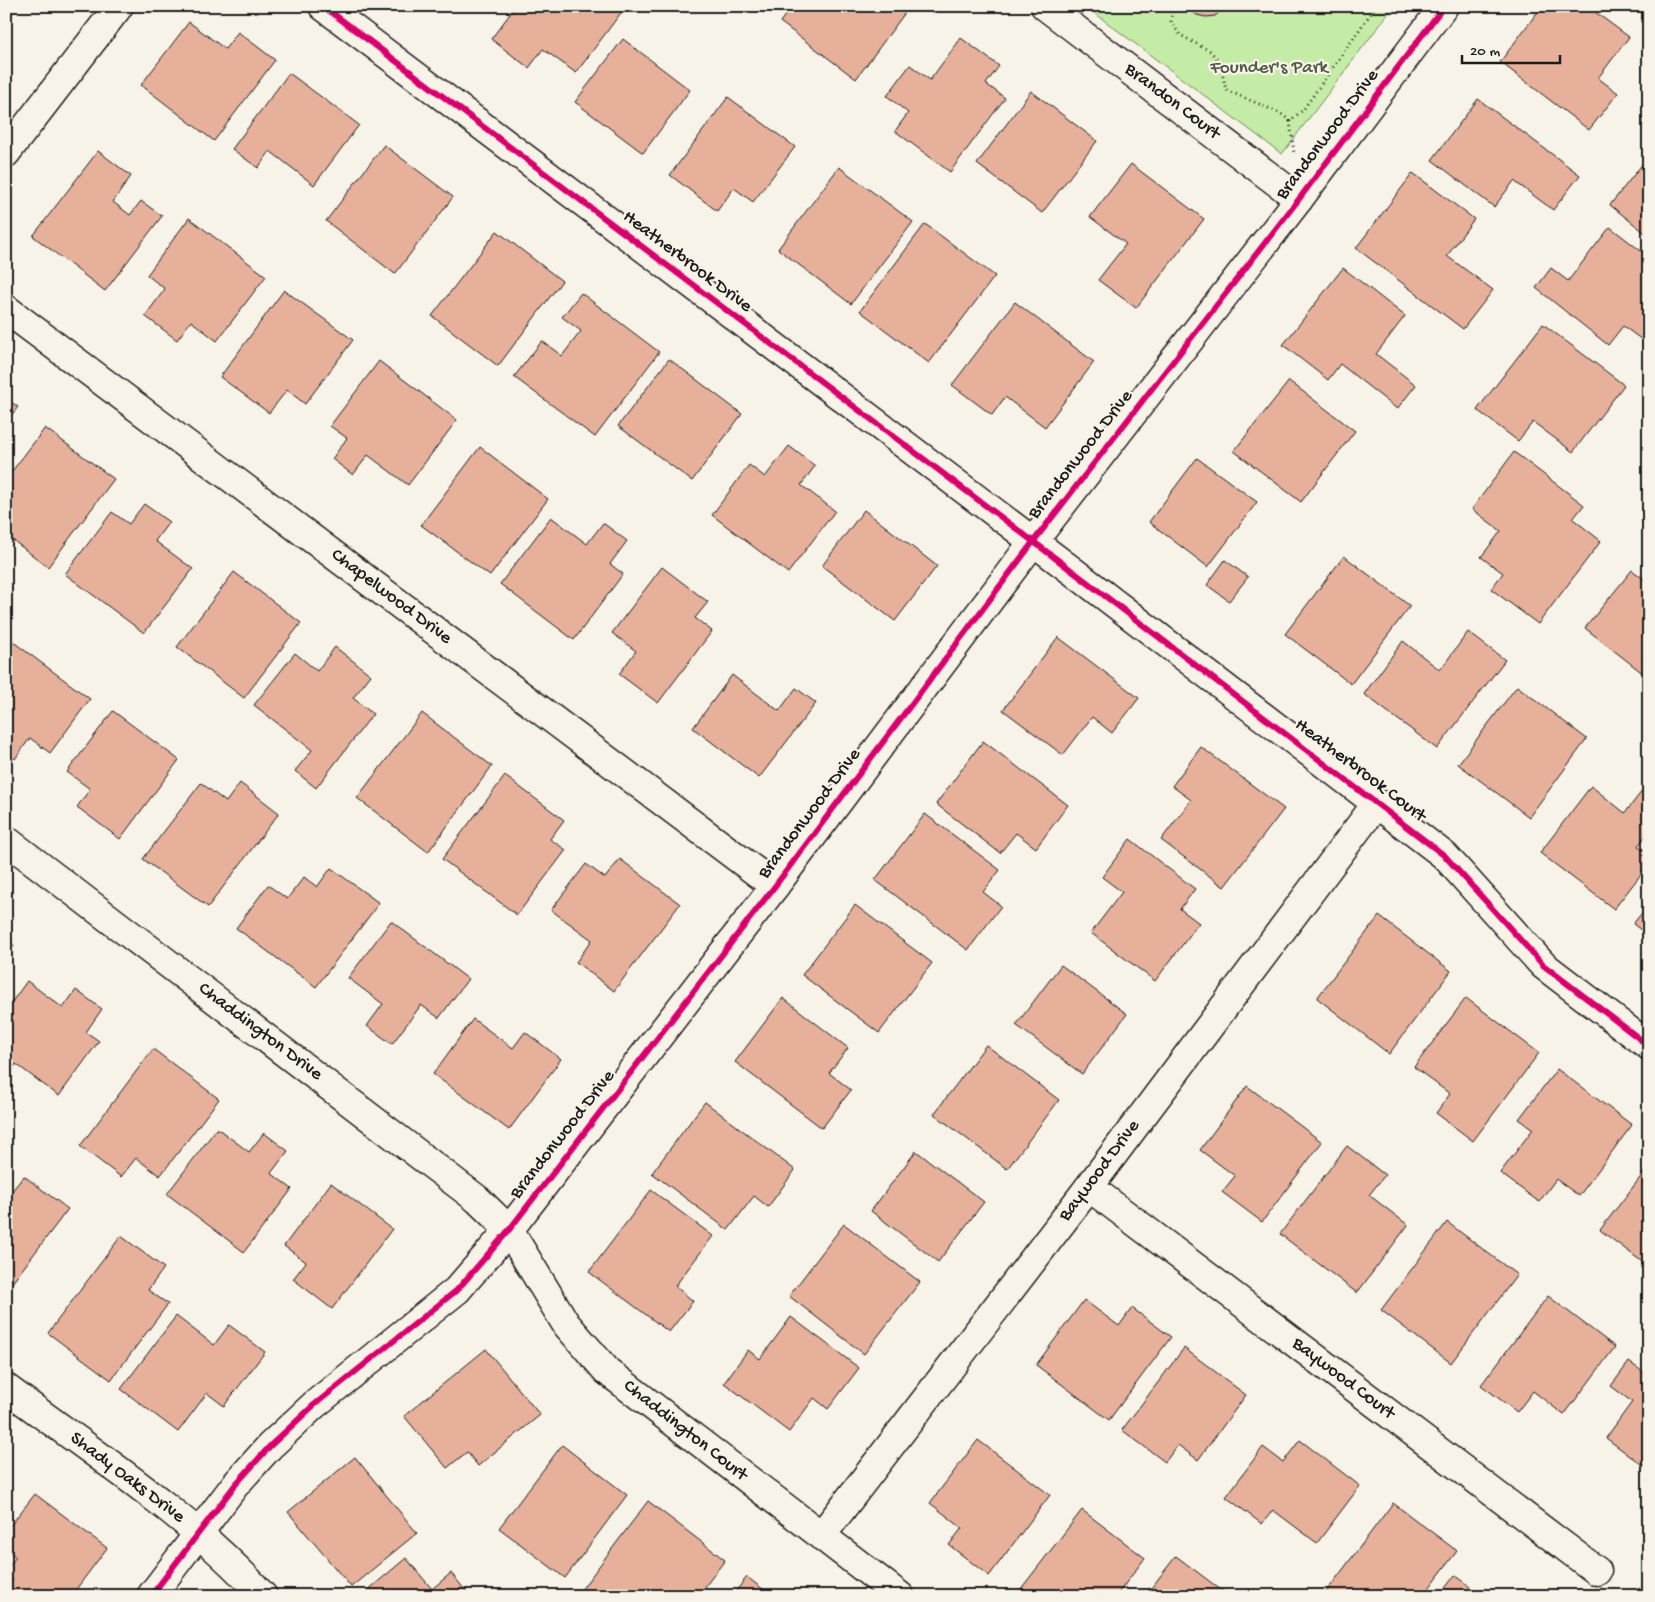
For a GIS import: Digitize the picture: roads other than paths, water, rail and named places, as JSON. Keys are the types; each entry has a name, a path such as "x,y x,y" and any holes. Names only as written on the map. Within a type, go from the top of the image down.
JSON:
{"street":[{"path":"6,154 119,6"},
{"name":"Heatherbrook Drive","path":"323,6 1033,542"},
{"name":"Brandon Court","path":"1044,6 1299,198"},
{"name":"Brandonwood Drive","path":"151,1596 235,1485 270,1446 314,1405 457,1290 509,1230 775,886 1033,542 1299,198 1444,6"},
{"name":"Chapelwood Drive","path":"6,309 775,886"},
{"name":"Heatherbrook Court","path":"1033,542 1446,856 1543,965 1649,1046"},
{"name":"Baywood Drive","path":"821,1536 1089,1187 1377,803"},
{"name":"Chaddington Drive","path":"6,840 373,1117 478,1199 509,1230"},
{"name":"Baywood Court","path":"1089,1187 1597,1571"},
{"name":"Chaddington Court","path":"509,1230 566,1324 607,1371 900,1596"},
{"name":"Shady Oaks Drive","path":"6,1388 198,1533 242,1572 263,1596"}],"park label":[{"name":"Founder's Park","path":"1269,68"}]}
